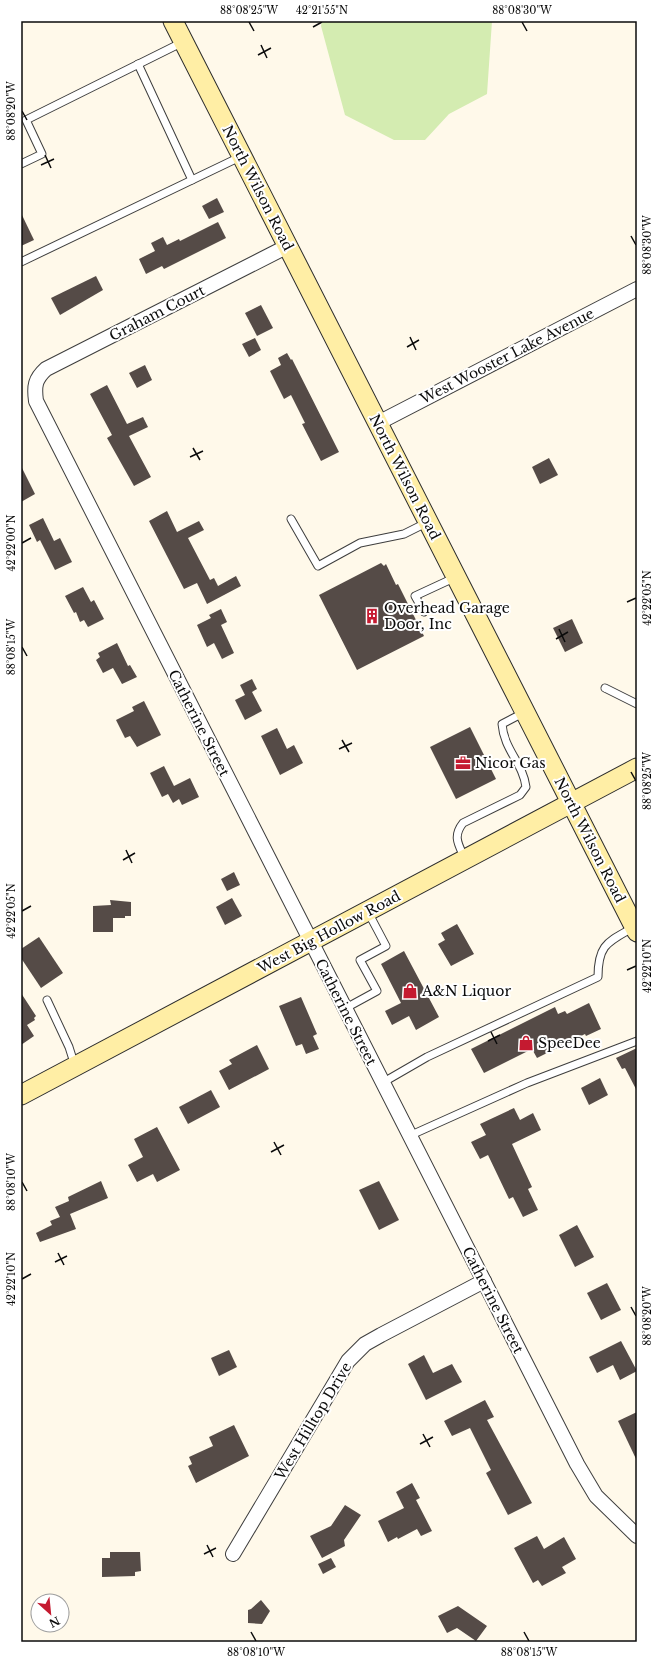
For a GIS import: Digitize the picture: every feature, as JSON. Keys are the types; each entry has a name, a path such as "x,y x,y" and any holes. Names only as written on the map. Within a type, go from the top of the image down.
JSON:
{"street":[{"name":"North Wilson Road","path":"173,21 636,930"},
{"name":"Graham Court","path":"34,388 37,378 46,369 288,246"},
{"name":"West Wooster Lake Avenue","path":"378,423 637,289"},
{"name":"Catherine Street","path":"34,388 36,400 310,943 577,1464 596,1496 637,1536"},
{"name":"West Big Hollow Road","path":"21,1095 310,943 637,768"},
{"name":"West Hilltop Drive","path":"232,1554 348,1361 365,1344 484,1282"}],"lane":[{"path":"21,164 42,154 26,120 184,41"},
{"path":"138,64 192,180"},
{"path":"21,262 242,156"},
{"path":"291,519 318,566 360,543 404,534 428,522"},
{"path":"424,612 415,596 456,577"},
{"path":"605,688 637,704"},
{"path":"466,860 457,840 457,830 463,823 520,795 526,787 525,777 503,737 502,724 525,712"},
{"path":"344,1009 377,991 360,960 386,946 368,912"},
{"path":"382,1083 427,1057 598,977 598,961 601,951 608,943 636,930"},
{"path":"47,1000 69,1046 76,1066"},
{"path":"409,1136 527,1084 637,1041"}],"green space":[{"path":"322,21 492,21 487,94 449,114 425,140 394,140 345,115 321,26"}],"building":[{"path":"217,198 224,212 209,219 202,206"},
{"path":"21,213 34,240 21,246"},
{"path":"218,222 226,238 164,269 162,266 146,274 139,259 155,251 151,243 163,237 167,245 179,239 180,241"},
{"path":"96,276 103,290 60,315 51,298"},
{"path":"261,305 273,328 257,336 245,313"},
{"path":"255,338 261,350 249,357 242,344"},
{"path":"287,353 291,360 292,359 339,452 321,461 302,424 305,423 291,395 284,399 270,371 281,365 278,358"},
{"path":"145,365 152,380 137,388 129,373"},
{"path":"107,385 127,424 143,417 148,427 129,436 151,477 134,486 107,438 112,435 90,394"},
{"path":"549,458 558,475 540,484 532,467"},
{"path":"21,466 35,494 21,502"},
{"path":"167,511 177,532 199,521 204,530 188,538 210,580 214,578 218,586 236,576 241,586 207,604 197,583 184,589 149,521"},
{"path":"43,518 54,541 60,538 72,562 55,570 40,540 37,542 29,525"},
{"name":"Overhead Garage Door, Inc","path":"381,563 384,566 386,564 396,585 398,584 424,636 357,670 319,595"},
{"path":"83,587 91,602 94,600 104,619 88,627 84,620 80,622 76,612 74,613 65,596"},
{"path":"221,609 227,622 221,625 234,653 222,659 214,643 207,647 197,625 211,618 209,615"},
{"path":"572,619 583,643 565,652 553,628"},
{"path":"117,643 128,666 130,665 137,677 122,684 113,668 103,673 96,660 100,657 98,653"},
{"path":"252,679 257,689 252,692 262,711 245,720 235,700 245,695 240,685"},
{"path":"144,701 161,735 137,747 130,736 125,738 116,720 134,711 132,707"},
{"name":"Nicor Gas","path":"470,727 496,779 456,799 430,747"},
{"path":"277,728 287,749 294,745 303,763 280,775 261,736"},
{"path":"164,766 174,786 190,778 199,797 182,805 179,799 173,803 168,794 162,797 150,773"},
{"path":"234,872 240,885 227,891 221,879"},
{"path":"232,898 242,916 225,925 216,907"},
{"path":"110,900 131,902 131,916 125,916 125,918 113,918 113,932 93,932 93,906 111,905"},
{"path":"457,924 474,954 451,966 438,944 445,940 441,933"},
{"path":"39,937 63,973 41,988 21,958 21,949"},
{"name":"A&N Liquor","path":"404,951 439,1017 416,1030 409,1016 392,1025 385,1011 401,1003 381,964"},
{"path":"21,993 36,1016 34,1018 35,1020 27,1025 34,1036 21,1045"},
{"path":"301,997 317,1034 313,1036 319,1049 306,1054 302,1044 296,1046 279,1006"},
{"name":"SpeeDee","path":"589,1003 601,1029 586,1036 585,1034 537,1058 532,1049 484,1073 471,1049 555,1007 558,1014 565,1011 567,1014"},
{"path":"257,1045 269,1069 229,1090 219,1071 232,1064 229,1060"},
{"path":"637,1048 637,1091 625,1068 622,1069 616,1058"},
{"path":"600,1078 608,1095 589,1105 581,1088"},
{"path":"211,1090 220,1107 188,1124 179,1107"},
{"path":"514,1108 520,1120 533,1113 541,1130 512,1144 532,1187 528,1189 538,1210 523,1217 513,1197 509,1199 488,1155 480,1159 471,1142 486,1135 480,1124"},
{"path":"157,1127 180,1170 157,1182 153,1174 137,1182 128,1165 143,1157 134,1139"},
{"path":"101,1181 108,1198 70,1214 76,1229 40,1242 36,1233 52,1225 50,1221 60,1217 55,1207 69,1201 68,1197"},
{"path":"379,1181 399,1220 379,1230 359,1190"},
{"path":"577,1225 594,1257 575,1267 559,1235"},
{"path":"607,1283 621,1310 601,1320 587,1293"},
{"path":"621,1341 637,1371 620,1380 613,1365 597,1373 589,1357"},
{"path":"229,1350 237,1367 219,1376 211,1358"},
{"path":"424,1355 433,1373 452,1364 462,1382 426,1400 408,1364"},
{"path":"485,1400 494,1417 487,1420 532,1503 508,1515 486,1473 491,1470 470,1428 452,1436 444,1421"},
{"path":"637,1412 637,1461 618,1421"},
{"path":"234,1425 249,1456 196,1483 188,1466 192,1464 189,1457 213,1446 209,1437"},
{"path":"412,1483 420,1498 416,1500 432,1531 421,1536 417,1529 398,1539 397,1537 388,1542 378,1521 404,1508 396,1492"},
{"path":"345,1505 361,1515 344,1540 345,1546 322,1558 310,1536 331,1526"},
{"path":"537,1536 544,1549 564,1537 576,1559 562,1567 566,1573 542,1586 538,1580 533,1583 514,1548"},
{"path":"110,1552 140,1552 141,1571 135,1572 135,1576 102,1577 102,1558 110,1558"},
{"path":"331,1558 336,1567 323,1574 318,1564"},
{"path":"261,1600 270,1611 262,1624 248,1623 248,1610"},
{"path":"458,1606 487,1626 476,1641 457,1628 447,1633 438,1616"}],"place":[{"name":"Overhead Garage Door, Inc","path":"372,616"},
{"name":"Nicor Gas","path":"463,763"},
{"name":"A&N Liquor","path":"410,991"},
{"name":"SpeeDee","path":"526,1043"}]}
